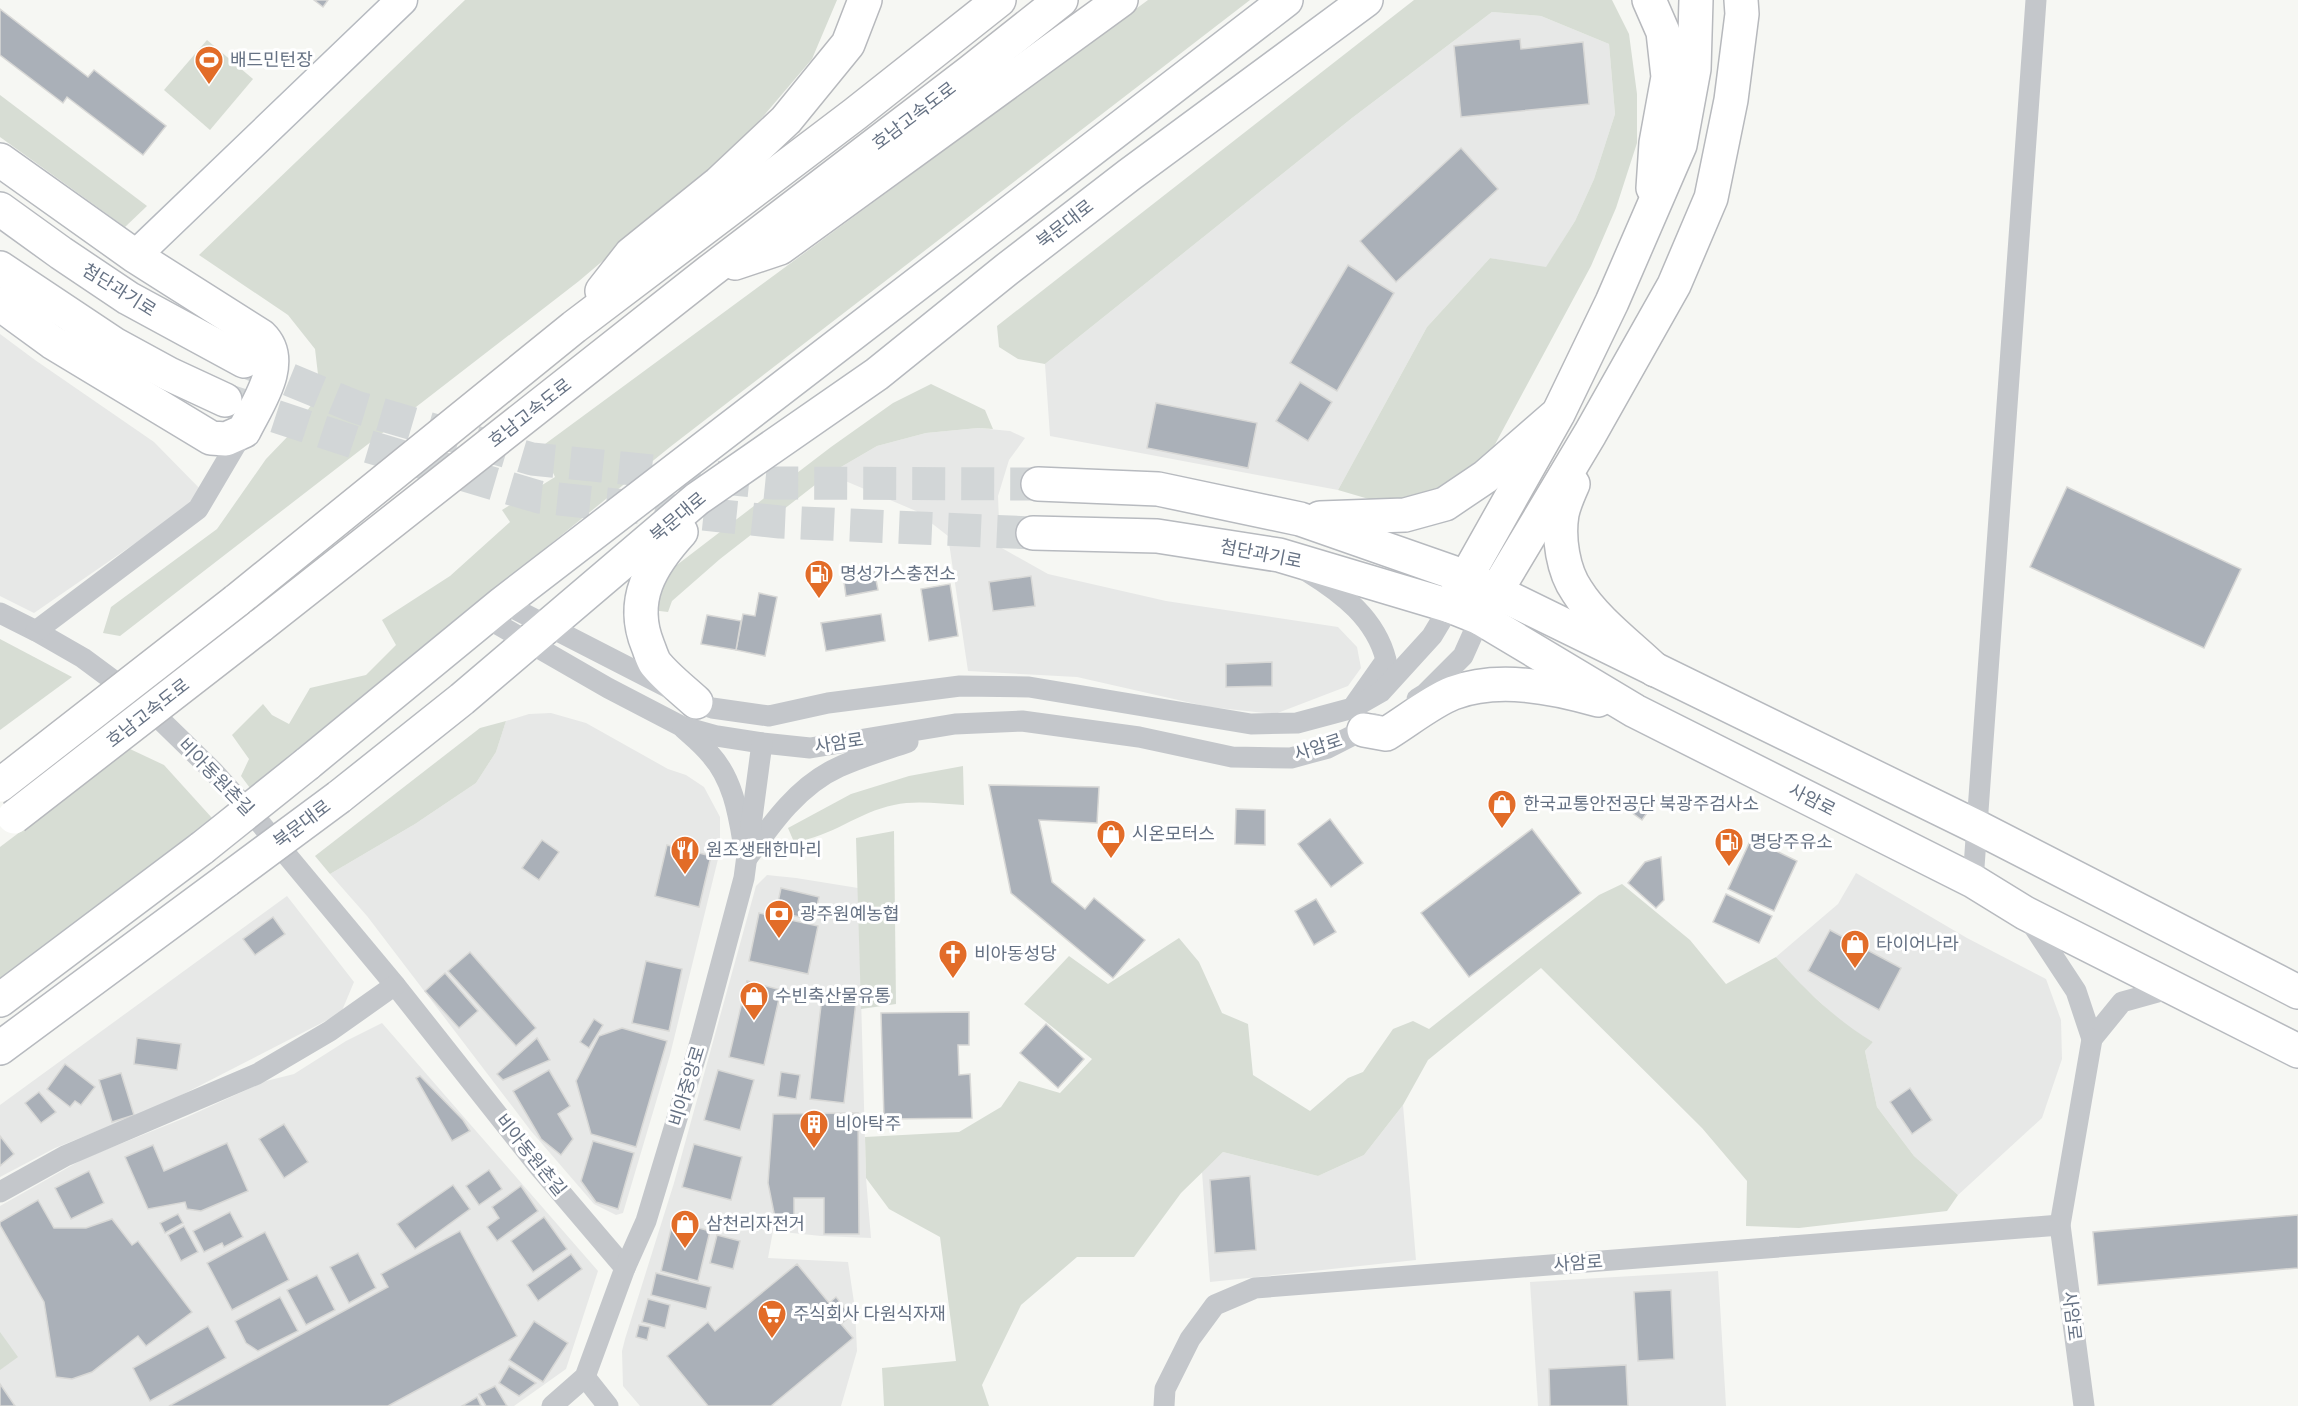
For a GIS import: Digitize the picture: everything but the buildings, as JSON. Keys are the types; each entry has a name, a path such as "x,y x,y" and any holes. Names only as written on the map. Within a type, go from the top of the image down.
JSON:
{"main road":[{"path":"574,327 631,254 719,183 786,120 848,44 865,0"},
{"name":"호남고속도로","path":"0,785 236,601 574,327 855,114 999,0"},
{"name":"호남고속도로","path":"7,823 711,271 1061,0"},
{"path":"711,271 780,248 1121,0"},
{"name":"북문대로","path":"0,1000 202,848 494,610 1286,0"},
{"name":"북문대로","path":"0,1048 339,797 539,634 697,500 877,374 1129,175 1366,0"},
{"path":"1649,0 1663,32 1668,76 1656,143 1652,213"},
{"path":"1450,606 1558,414 1652,213 1680,145 1695,69 1696,0"},
{"path":"1721,0 1731,100"},
{"path":"1488,605 1590,434 1674,285 1711,198 1731,100 1742,14 1741,0"},
{"path":"0,160 135,255 266,341 272,355 273,371 244,431 226,439 212,438 52,342 0,304"},
{"name":"첨단과기로","path":"0,209 128,298 244,361"},
{"path":"0,268 114,344 169,374 225,399"},
{"path":"1038,484 1158,489 1300,519 1405,515 1444,504 1485,477 1558,414"},
{"path":"1590,434 1563,514 1563,555 1576,591 1594,612 1655,670"},
{"path":"688,714 654,662 643,634 641,606 646,580 660,554 682,531 697,500"},
{"name":"사암로","path":"1300,519 1466,578 1488,605 1635,711 1973,881 2025,912 2298,1051"},
{"name":"첨단과기로","path":"1033,533 1157,536 1279,555 1450,606 1488,605"},
{"name":"사암로","path":"1488,605 1655,670 1977,826 2298,992"},
{"path":"1359,719 1386,734 1452,694 1470,688 1496,686 1546,688 1635,711"}],"street":[{"path":"135,255 402,0"},
{"path":"1973,881 2036,0"},
{"path":"36,631 198,509 244,431"},
{"name":"사암로","path":"1279,555 1325,583 1353,606 1370,624 1382,642 1386,660 1359,719"},
{"name":"사암로","path":"688,714 712,708 769,716 828,704 960,686 1029,687 1251,724 1359,719 1425,694 1463,656 1488,605"},
{"name":"사암로","path":"494,610 539,634 608,688 688,714 717,736 810,748 956,724 1022,721 1139,737 1232,757 1291,758 1328,748 1359,719 1432,636 1450,606"},
{"name":"비아동원촌길","path":"0,613 83,658 141,701 213,771 260,823 395,985 539,1167 625,1268"},
{"path":"688,714 734,795 746,860"},
{"path":"746,860 780,813 816,782 837,768 956,724"},
{"name":"비아중앙로","path":"552,1406 585,1377 625,1268 646,1221 701,1039 744,879 762,743"},
{"name":"사암로","path":"2025,912 2076,991 2092,1039 2060,1225 2084,1406"},
{"path":"0,1192 65,1156 257,1074 330,1031 395,985"},
{"name":"사암로","path":"2092,1039 2122,1002 2176,987"},
{"name":"사암로","path":"1164,1406 1165,1389 1190,1338 1215,1305 1255,1288 2060,1225"},
{"path":"585,1377 608,1406"}],"shaded area":[{"path":"465,0 837,0 812,59 737,147 579,281 120,636 103,633 111,607 217,529 266,459 291,433 312,404 319,383 315,349 288,315 199,255"},
{"path":"1148,0 1250,0 670,447 250,788 241,776 249,759 232,735 263,704 272,715 289,724 310,688 366,675 396,645 382,620 450,576 510,522 502,510 555,477 541,447"},
{"path":"1414,0 1612,0 1629,34 1637,94 1637,143 1616,208 1591,266 1485,463 1463,485 1396,507 1338,490 1427,327 1490,258 1546,267 1575,221 1594,179 1615,114 1609,44 1541,16 1492,12 1352,118 1045,364 1018,359 999,347 997,326"},
{"path":"1492,12 1541,16 1609,44 1615,114 1594,179 1575,221 1546,268 1490,258 1427,327 1338,490 1050,436 1045,364 1352,118"},
{"name":"배드민턴장","path":"207,40 253,79 210,130 164,90"},
{"path":"0,95 147,206 125,227 0,137"},
{"path":"0,334 154,442 203,492 192,504 34,613 0,596"},
{"path":"931,384 985,410 993,429 978,428 926,433 877,446 829,474 720,559 672,601 668,612 651,610 669,571 831,447 893,403"},
{"path":"978,428 1010,431 1025,438 1009,460 998,496 1000,547 1048,574 1166,601 1338,627 1357,647 1361,668 1348,686 1275,714 1209,707 1077,677 968,671 948,536 916,511 829,474 877,446 926,433"},
{"path":"0,639 72,677 0,730"},
{"path":"551,713 586,723 668,769 686,775 704,787 720,817 720,851 670,1055 623,1213 616,1215 594,1204 531,1131 367,916 330,874 415,824 476,783 496,752 506,721 529,714"},
{"path":"506,721 496,752 476,783 415,824 330,874 315,856 480,728"},
{"path":"130,749 164,765 212,818 191,841 0,981 0,847"},
{"path":"963,766 964,805 920,803 894,805 881,808 821,835 794,842 788,828 851,794 909,776"},
{"path":"894,831 896,1004 861,1009 856,838"},
{"path":"1856,873 1967,938 2046,979 2061,1020 2062,1059 2042,1118 1958,1195 1914,1156 1877,1107 1865,1051 1873,1042 1846,1026 1799,983 1776,957 1838,904"},
{"path":"767,875 858,888 866,1178 871,1238 773,1231 768,1258 848,1262 855,1309 857,1351 841,1406 640,1406 623,1386 622,1351 674,1183 756,886"},
{"path":"1622,884 1690,940 1726,984 1776,957 1822,1004 1873,1042 1865,1051 1877,1107 1914,1156 1958,1195 1947,1211 1799,1228 1746,1226 1747,1181 1702,1128 1541,968 1428,1060 1403,1105 1364,1155 1318,1176 1223,1152 1181,1193 1134,1257 1077,1257 1021,1305 982,1385 989,1406 884,1406 882,1368 956,1361 940,1237 889,1209 866,1178 865,1137 959,1132 1001,1107 1019,1081 1060,1093 1092,1059 1024,1004 1069,956 1108,984 1179,938 1199,962 1222,1013 1248,1024 1253,1075 1310,1111 1348,1078 1363,1072 1393,1029 1413,1021 1429,1029 1599,895"},
{"path":"287,896 354,982 341,1013 162,1105 55,1148 0,1177 0,1105"},
{"path":"382,1023 598,1271 566,1369 514,1406 0,1406 0,1206 83,1159 187,1117 266,1081 294,1074 346,1041"},
{"path":"1403,1105 1416,1260 1210,1282 1202,1172 1223,1152 1318,1176 1364,1155"},
{"path":"1718,1271 1726,1406 1538,1406 1530,1282"},
{"path":"0,1332 18,1357 0,1370"}],"tunnel":[{"path":"244,361 356,407 532,459 773,483 1038,484"},
{"path":"229,401 363,445 539,497 780,522 1033,533"}],"place":[{"name":"배드민턴장","path":"209,86"},
{"name":"명성가스충전소","path":"819,600"},
{"name":"한국교통안전공단 북광주검사소","path":"1502,830"},
{"name":"시온모터스","path":"1111,860"},
{"name":"명당주유소","path":"1729,868"},
{"name":"원조생태한마리","path":"685,876"},
{"name":"광주원예농협","path":"779,940"},
{"name":"타이어나라","path":"1855,970"},
{"name":"비아동성당","path":"953,980"},
{"name":"수빈축산물유통","path":"754,1022"},
{"name":"비아탁주","path":"814,1150"},
{"name":"삼천리자전거","path":"685,1250"},
{"name":"주식회사 다원식자재","path":"772,1340"}]}
